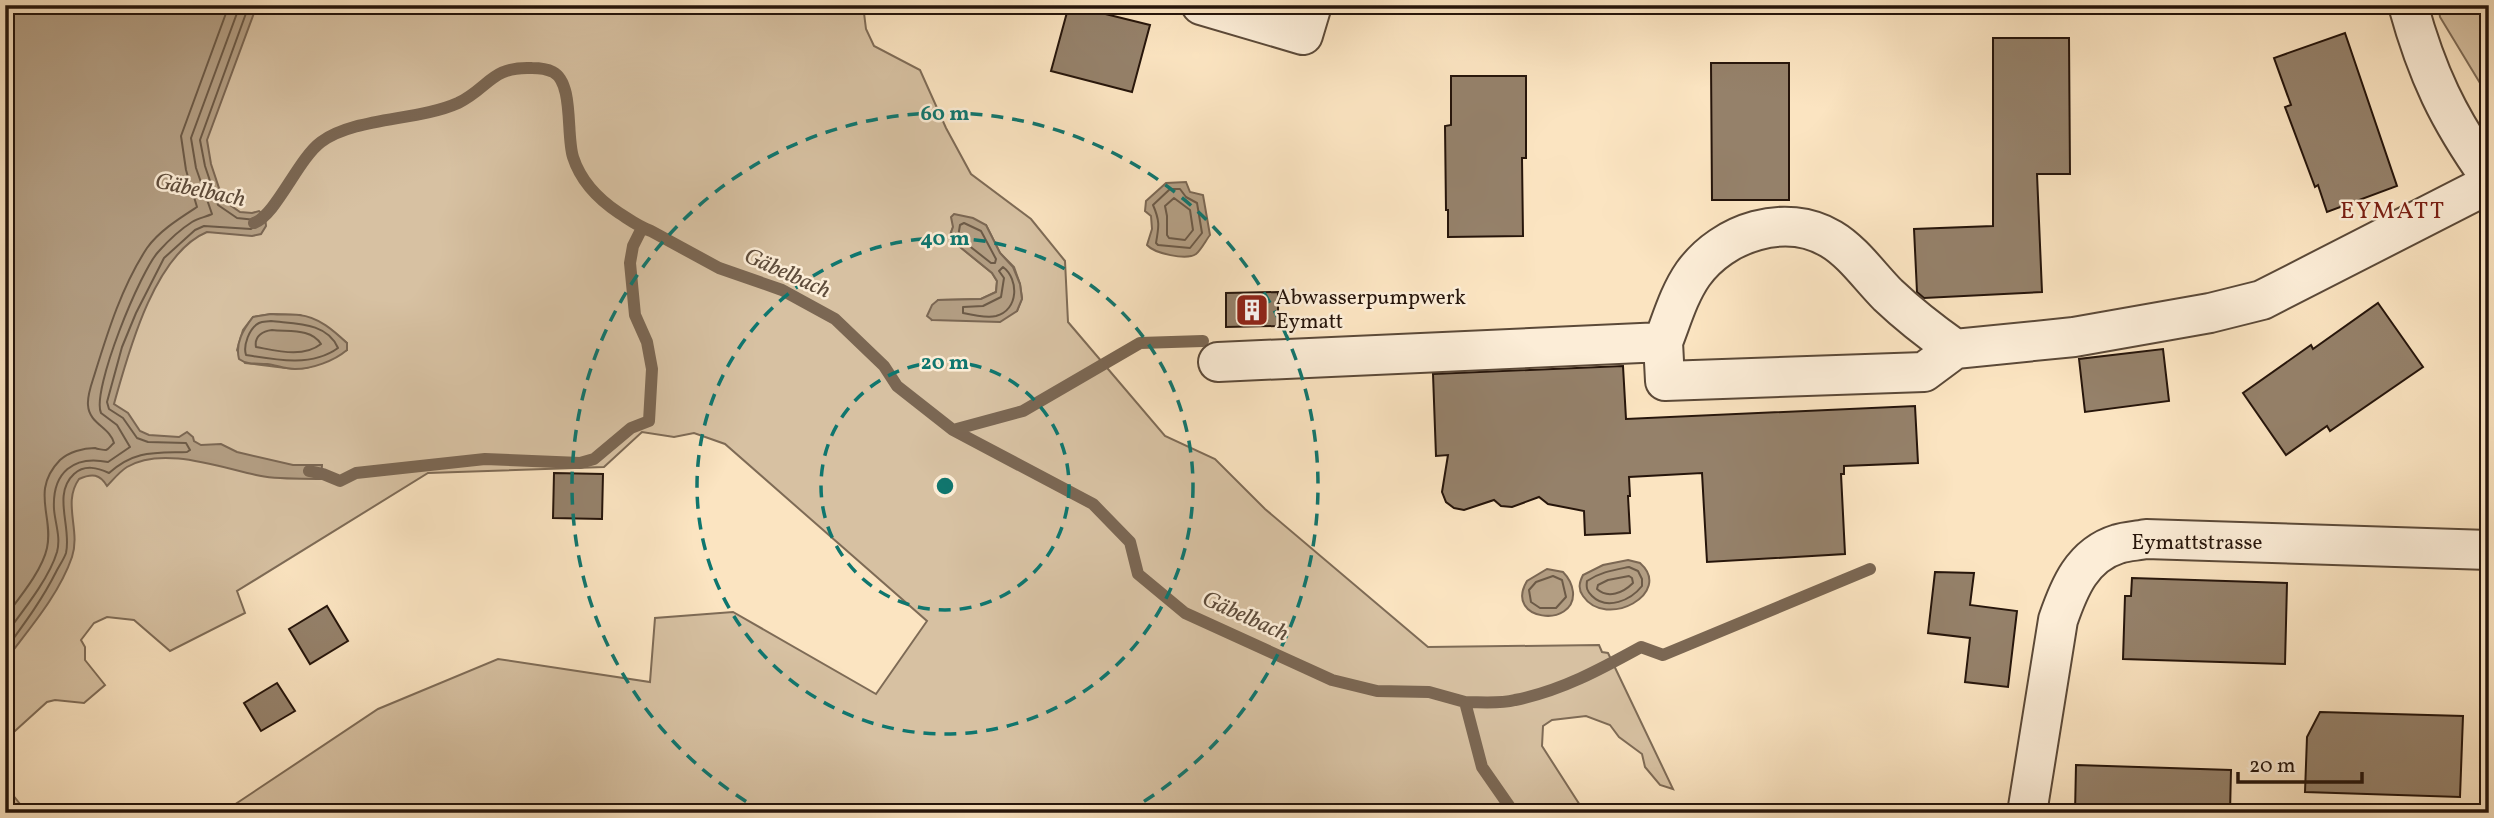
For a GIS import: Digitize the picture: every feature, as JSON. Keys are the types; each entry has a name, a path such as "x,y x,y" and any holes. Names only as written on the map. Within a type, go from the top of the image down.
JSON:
{"street":[{"path":"1201,5 1303,36 1312,5"},
{"path":"2408,5 2420,49 2440,98 2460,135 2489,176"},
{"path":"1955,349 1912,318 1832,239 1797,226 1756,229 1715,252 1694,272 1680,297 1663,342 1665,381 1924,372 1955,349 2074,337 2210,313 2262,300 2489,184"},
{"path":"1218,362 1663,342"},
{"name":"Eymattstrasse","path":"2027,813 2058,620 2079,572 2095,555 2118,544 2146,540 2489,550"}],"shaded area":[{"path":"5,5 863,5 866,29 874,46 920,70 946,128 971,174 1031,219 1065,261 1068,322 1165,436 1215,459 1265,509 1428,647 1599,645 1602,652 1608,653 1673,789 1660,785 1645,767 1642,754 1619,737 1610,725 1586,716 1552,720 1543,726 1542,746 1585,813 222,813 378,709 498,659 650,682 655,618 733,612 876,694 927,621 725,444 694,433 674,437 642,432 604,467 428,473 237,591 245,613 170,651 134,620 107,617 94,623 81,640 85,647 85,660 105,685 84,703 55,700 47,702 5,740","holes":["986,225 1000,253 1014,267 1022,298 1017,311 932,320 938,300 981,299 996,292 997,281 992,273 949,238 953,227","271,314 300,315 329,328 347,343 347,350 316,365 299,369 245,363 237,350 243,330 253,317"]},
{"path":"2438,5 2489,5 2489,98 2440,17"},
{"path":"5,785 27,813 5,813"}],"water":[{"path":"5,5 257,5 207,140 211,164 223,200 240,212 259,211 265,216 266,226 261,234 252,236 207,232 188,244 172,261 146,308 114,404 128,413 140,431 149,435 179,437 187,432 201,445 221,444 237,452 293,465 322,465 321,479 280,478 264,477 191,460 157,458 127,467 107,486 102,479 95,476 79,479 72,498 72,557 43,611 5,661"},
{"path":"1186,182 1190,192 1203,195 1210,235 1198,252 1191,256 1156,251 1147,245 1152,229 1151,216 1145,211 1146,201 1166,183"},
{"path":"954,214 973,218 986,225 1000,253 1013,267 1020,284 1022,299 1017,311 1000,322 932,320 927,316 932,305 938,300 981,299 996,292 997,281 992,273 949,238 953,227 951,217"},
{"path":"271,314 306,316 320,322 347,343 347,350 329,361 302,369 242,361 238,353 239,342 249,322 253,317"},
{"path":"1628,560 1640,563 1648,574 1649,586 1643,596 1633,604 1620,608 1593,606 1580,591 1583,575 1603,565"},
{"path":"1547,569 1563,572 1570,581 1573,592 1571,604 1564,612 1553,615 1532,612 1524,605 1522,594 1527,581"}],"building":[{"path":"1069,5 1150,25 1132,92 1051,71"},
{"path":"2345,33 2397,186 2327,212 2285,107 2291,105 2274,58"},
{"path":"1993,38 2069,38 2070,174 2037,174 2042,292 1924,298 1917,292 1914,229 1993,226"},
{"path":"1711,63 1789,63 1789,200 1712,200"},
{"path":"1451,76 1526,76 1526,158 1522,158 1523,236 1448,237 1445,126 1451,125"},
{"name":"Abwasserpumpwerk Eymatt","path":"1278,292 1278,326 1226,327 1226,293"},
{"path":"2378,303 2423,367 2330,431 2327,426 2286,455 2243,393 2311,345 2313,349"},
{"path":"2163,349 2169,401 2085,412 2079,359"},
{"path":"1623,366 1626,419 1915,406 1918,463 1844,466 1844,474 1841,474 1845,554 1707,562 1702,473 1629,477 1630,533 1585,535 1584,511 1548,504 1539,497 1512,507 1501,506 1494,500 1464,510 1454,508 1446,502 1442,492 1448,455 1436,456 1433,374"},
{"path":"554,473 603,474 602,519 553,518"},
{"path":"1935,572 1974,573 1970,605 2017,611 2008,687 1965,682 1970,638 1928,633"},
{"path":"2132,578 2287,583 2285,664 2123,659 2125,596 2131,596"},
{"path":"327,606 348,641 310,664 289,629"},
{"path":"277,683 295,711 261,731 244,703"},
{"path":"2320,712 2463,716 2460,797 2305,792 2307,737"},
{"path":"2076,765 2231,770 2230,813 2075,813"}],"waterway":[{"name":"Gäbelbach","path":"254,223 271,209 312,150 335,134 369,123 442,109 468,97 499,74 518,68 546,69 553,72 560,78 567,98 571,147 576,166 591,189 611,208 719,268 782,290 835,319 884,366 897,386 953,430 1093,504 1130,542 1138,574 1185,613 1332,680 1377,691 1429,692 1465,702 1482,767 1514,813"},
{"path":"309,471 340,481 356,473 485,459 580,463 594,459 631,428 649,421 652,369 647,342 635,315 630,263 633,246 642,228"},
{"path":"953,430 1023,411 1140,343 1203,341"},
{"path":"1465,702 1509,701 1532,696 1565,685 1641,647 1663,655 1870,569"}],"place":[{"name":"Abwasserpumpwerk Eymatt","path":"1252,310"}],"district":[{"name":"EYMATT","path":"2393,212"}]}
